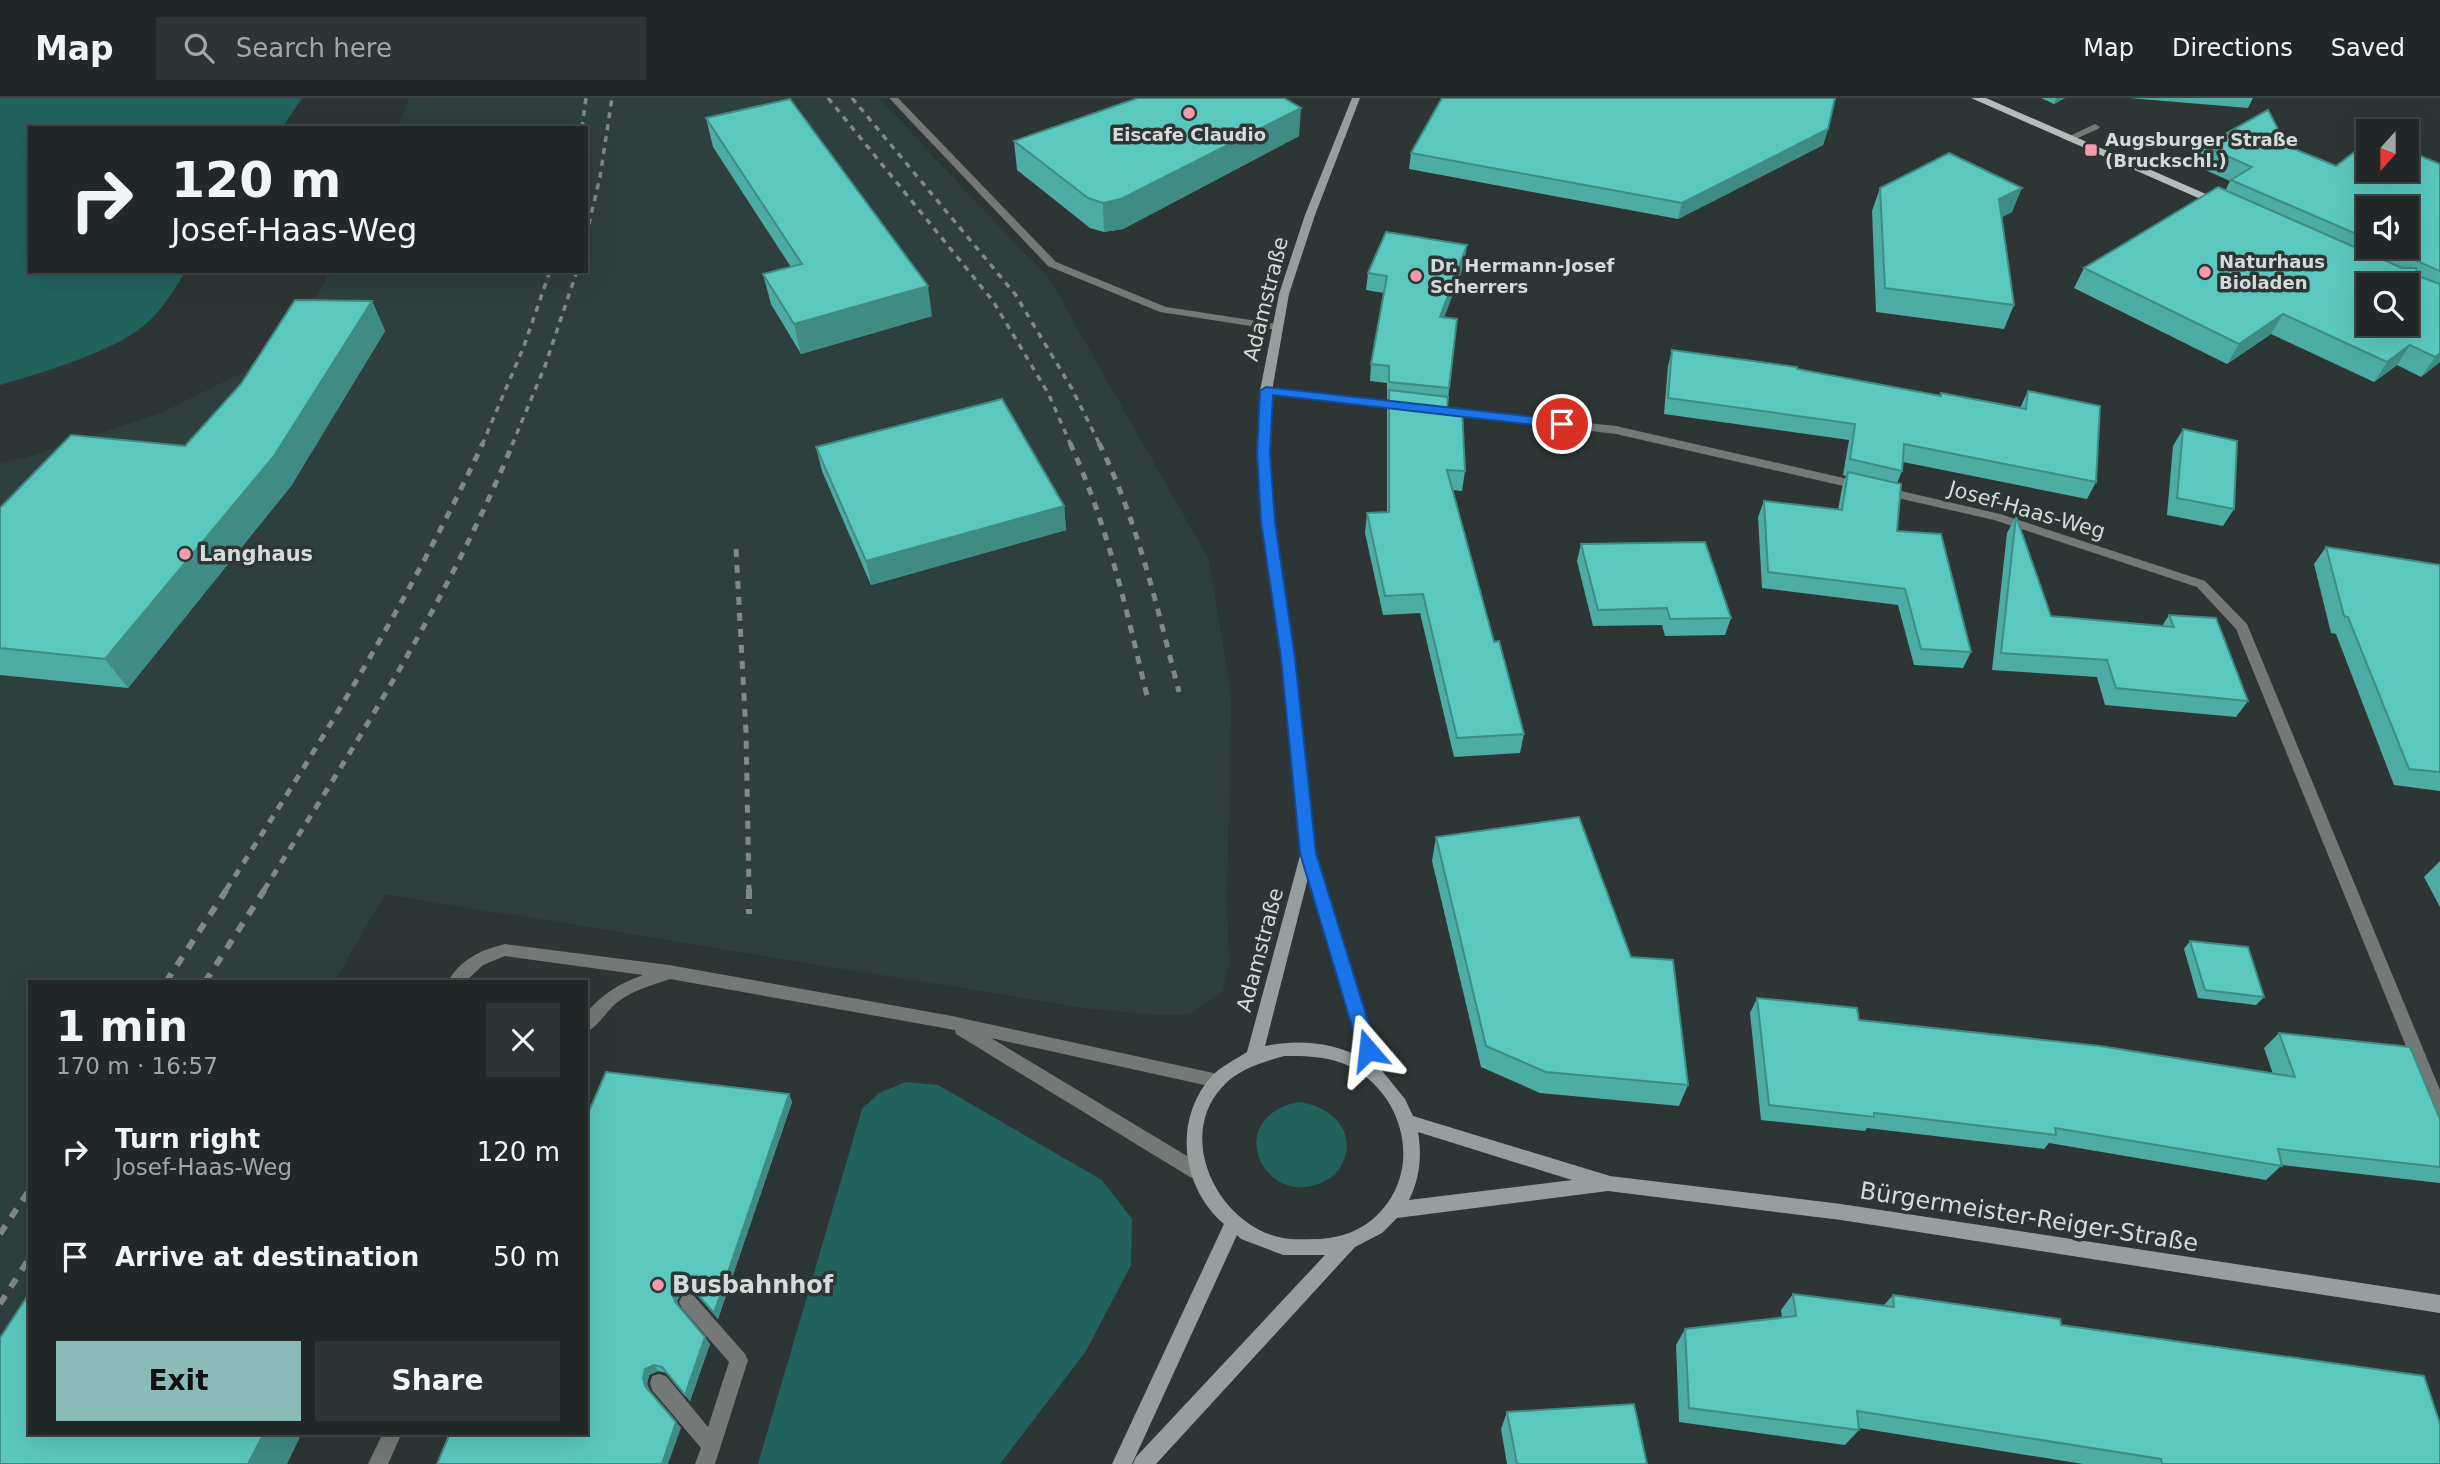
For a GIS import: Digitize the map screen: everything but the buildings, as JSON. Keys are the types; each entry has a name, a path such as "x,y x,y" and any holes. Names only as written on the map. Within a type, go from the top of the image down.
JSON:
{"main road":[{"name":"Adamstraße","path":"1356,98 1310,215 1284,294 1266,391 1264,453 1268,522 1288,658 1308,853 1376,1075"},
{"path":"1977,98 2237,210"},
{"name":"Adamstraße","path":"1254,1057 1308,853"},
{"path":"1143,1464 1348,1243 1375,1228 1394,1210 1409,1183 1414,1152 1409,1122 1396,1097 1376,1075 1348,1058 1316,1049 1284,1049 1254,1057 1218,1081 1205,1101 1196,1123 1193,1146 1196,1171 1210,1200 1233,1224 1268,1243 1308,1250 1348,1243"},
{"name":"Bürgermeister-Reiger-Straße","path":"1409,1122 1610,1184 1854,1214 2440,1305"},
{"name":"Bürgermeister-Reiger-Straße","path":"1394,1210 1610,1184"},
{"path":"1122,1464 1233,1224"}],"street":[{"path":"892,98 1052,264 1164,310 1277,327"},
{"path":"2068,139 2095,127"},
{"name":"Josef-Haas-Weg","path":"1266,391 1616,430 1996,517 2201,584 2242,627 2440,1111"},
{"path":"457,980 463,971 484,955 505,950 669,972 952,1023 1218,1081"},
{"path":"588,1022 601,1004 624,987 669,972"},
{"path":"952,1023 1196,1171"},
{"path":"688,1302 738,1360 705,1464"},
{"path":"659,1383 711,1445"},
{"path":"378,1464 392,1435"}],"shaded area":[{"path":"0,98 302,98 283,126 28,126 28,273 185,273 160,309 137,331 101,351 0,385"},
{"path":"409,98 878,98 1050,280 1209,560 1231,696 1227,901 1229,964 1222,993 1190,1014 1160,1015 1090,1009 385,894 335,980 28,980 28,1371 0,1415 0,463 25,458 163,412 248,370 321,290 329,273 588,273 588,126 398,126"},
{"path":"906,1082 938,1085 1102,1180 1132,1219 1131,1265 1086,1351 1000,1464 758,1464 862,1109 879,1093"},
{"path":"1298,1102 1320,1108 1330,1114 1338,1121 1347,1140 1342,1164 1335,1174 1318,1184 1298,1187 1281,1182 1267,1172 1259,1157 1256,1141 1261,1125 1275,1111"}],"railway":[{"path":"582,126 586,98"},
{"path":"588,228 600,177 612,98"},
{"path":"828,98 993,301 1048,393 1071,445"},
{"path":"852,98 1015,294 1071,387 1099,443"},
{"path":"482,445 524,346 549,273"},
{"path":"512,445 545,366 576,273"},
{"path":"226,890 362,671 425,558 483,443"},
{"path":"264,890 398,672 459,559 513,443"},
{"path":"1070,443 1106,536 1147,696"},
{"path":"1099,443 1136,534 1179,692"},
{"path":"736,549 746,732 749,890"},
{"path":"167,980 227,889"},
{"path":"206,980 265,889"},
{"path":"749,890 749,914"},
{"path":"0,1234 28,1192"},
{"path":"0,1304 28,1260"}],"place":[{"name":"Eiscafe Claudio","path":"1189,113"},
{"name":"Augsburger Straße (Bruckschl.)","path":"2091,150"},
{"name":"Naturhaus Bioladen","path":"2205,272"},
{"name":"Dr. Hermann-Josef Scherrers","path":"1416,276"},
{"name":"Langhaus","path":"185,554"},
{"name":"Busbahnhof","path":"658,1285"}],"route":[{"path":"1368,1050 1308,853 1288,658 1268,522 1264,453 1266,391 1562,424"}]}
